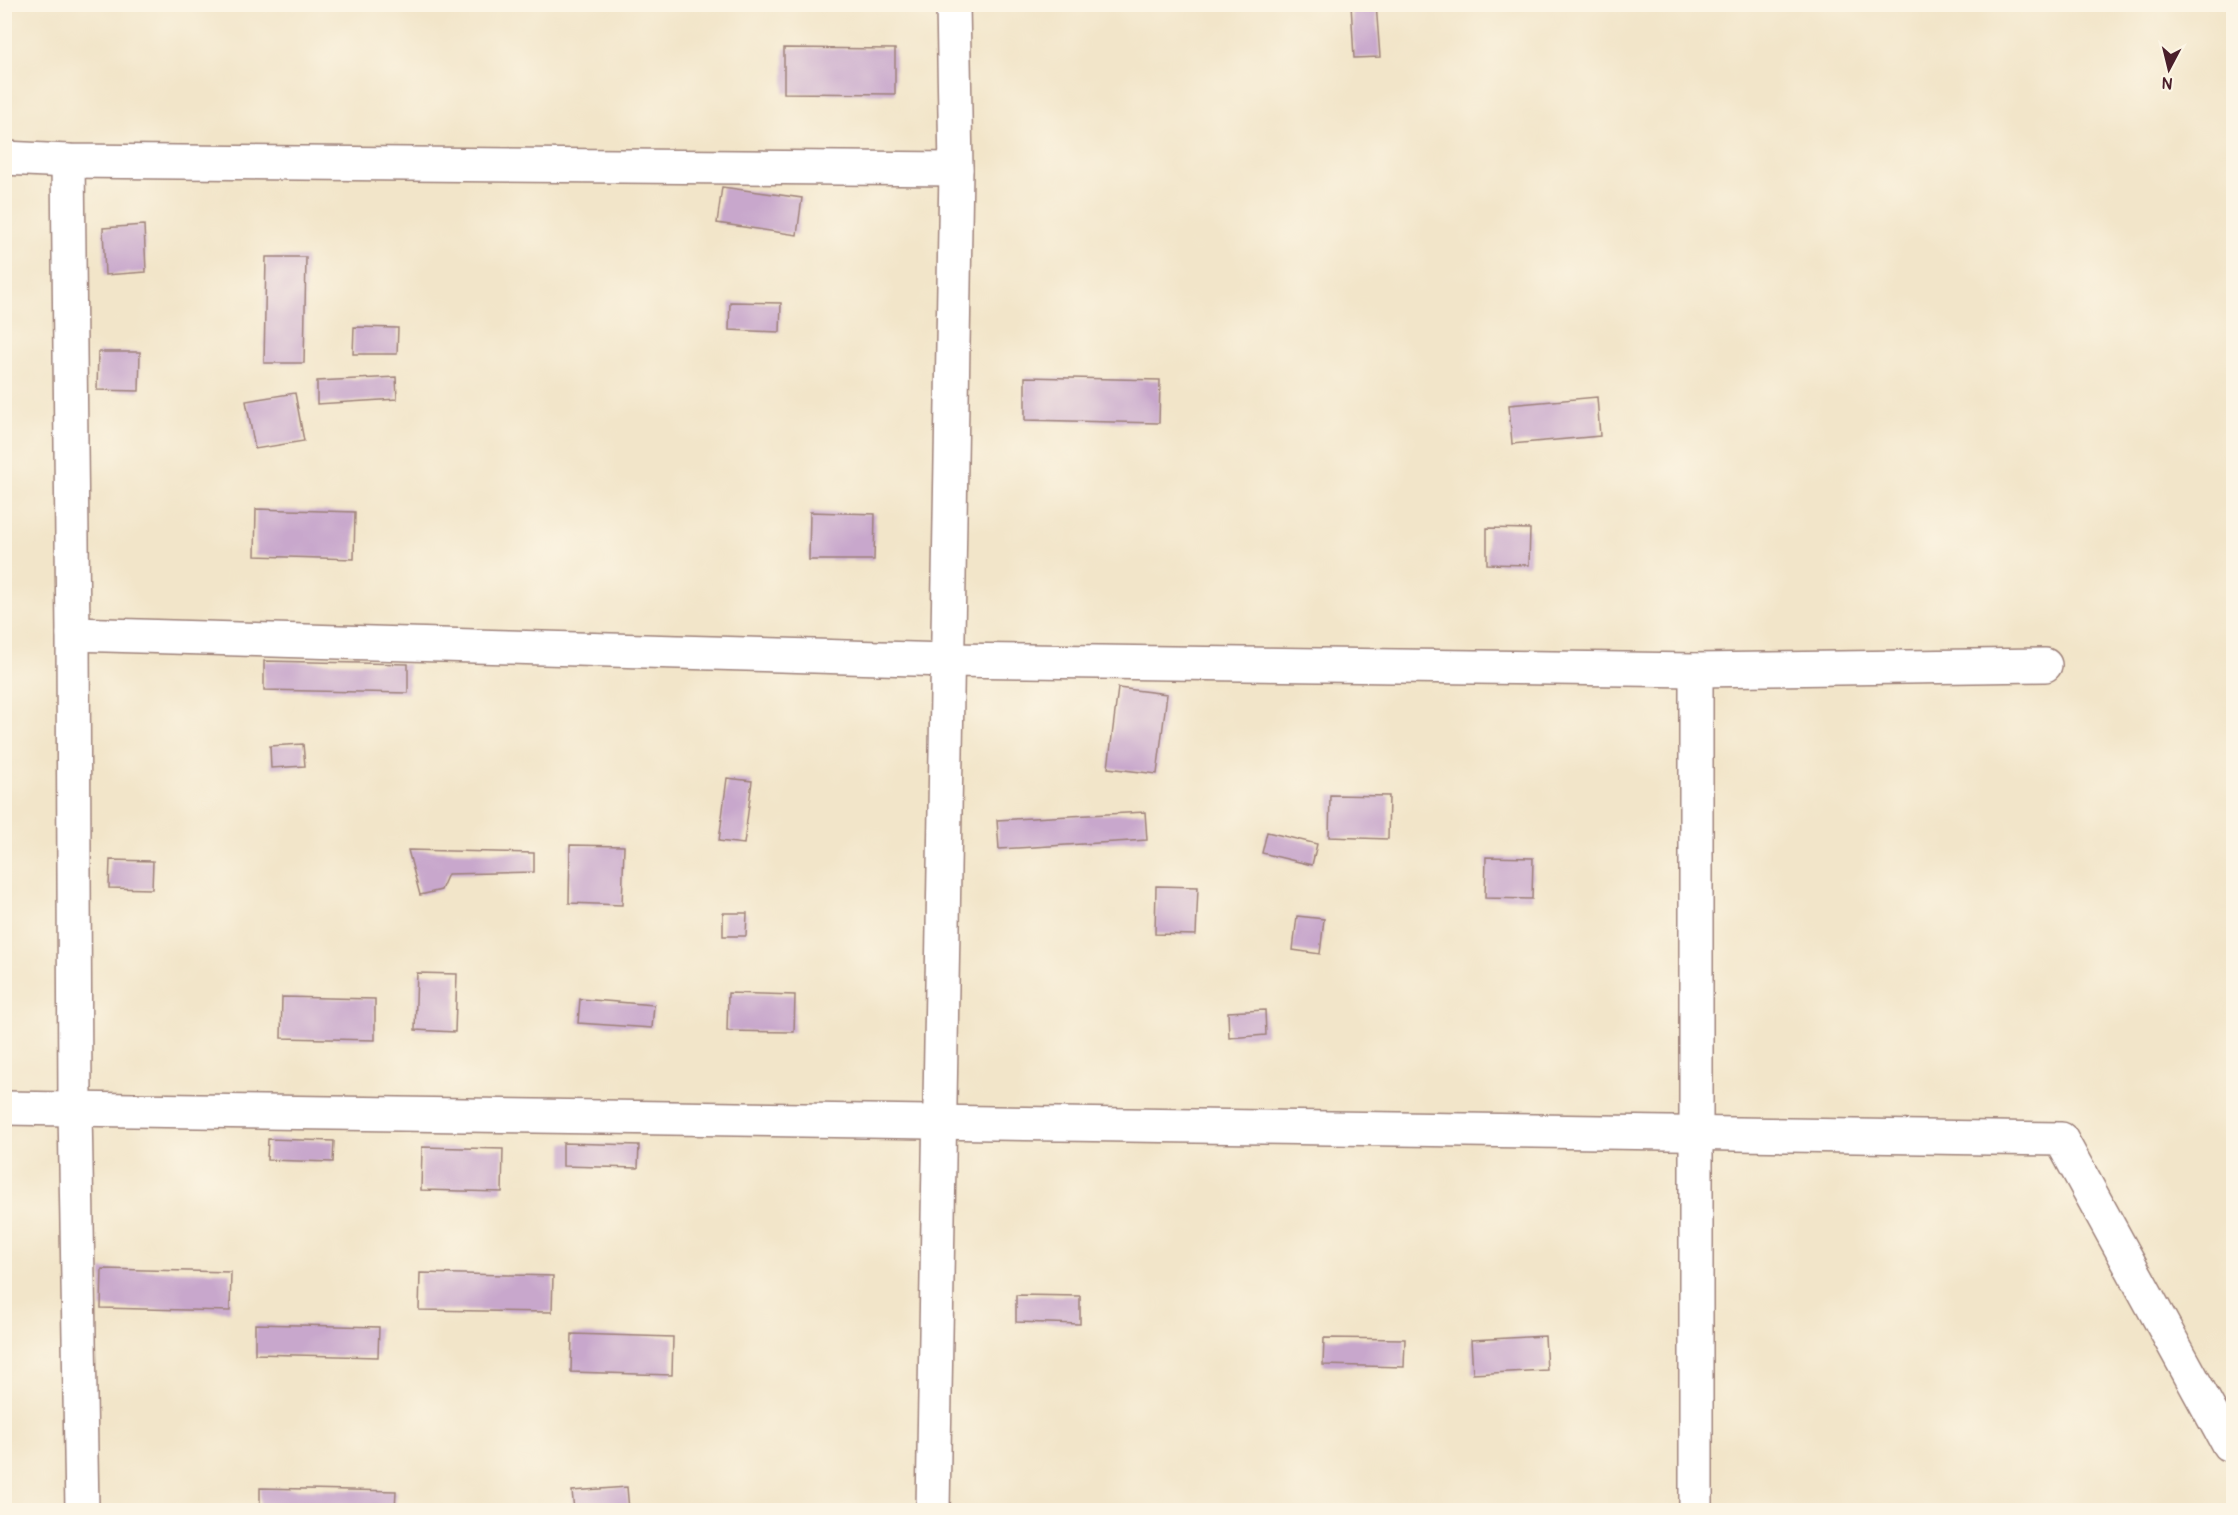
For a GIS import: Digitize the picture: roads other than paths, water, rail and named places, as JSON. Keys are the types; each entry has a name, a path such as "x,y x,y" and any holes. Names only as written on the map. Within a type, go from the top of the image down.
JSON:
{"street":[{"path":"933,1510 956,169 953,4"},
{"path":"4,158 68,161 956,169"},
{"path":"68,161 75,1109 82,1510"},
{"path":"73,634 947,660 1696,670 2045,665"},
{"path":"1696,670 1696,1510"},
{"path":"4,1108 2061,1139 2228,1444 2234,1444"}]}
